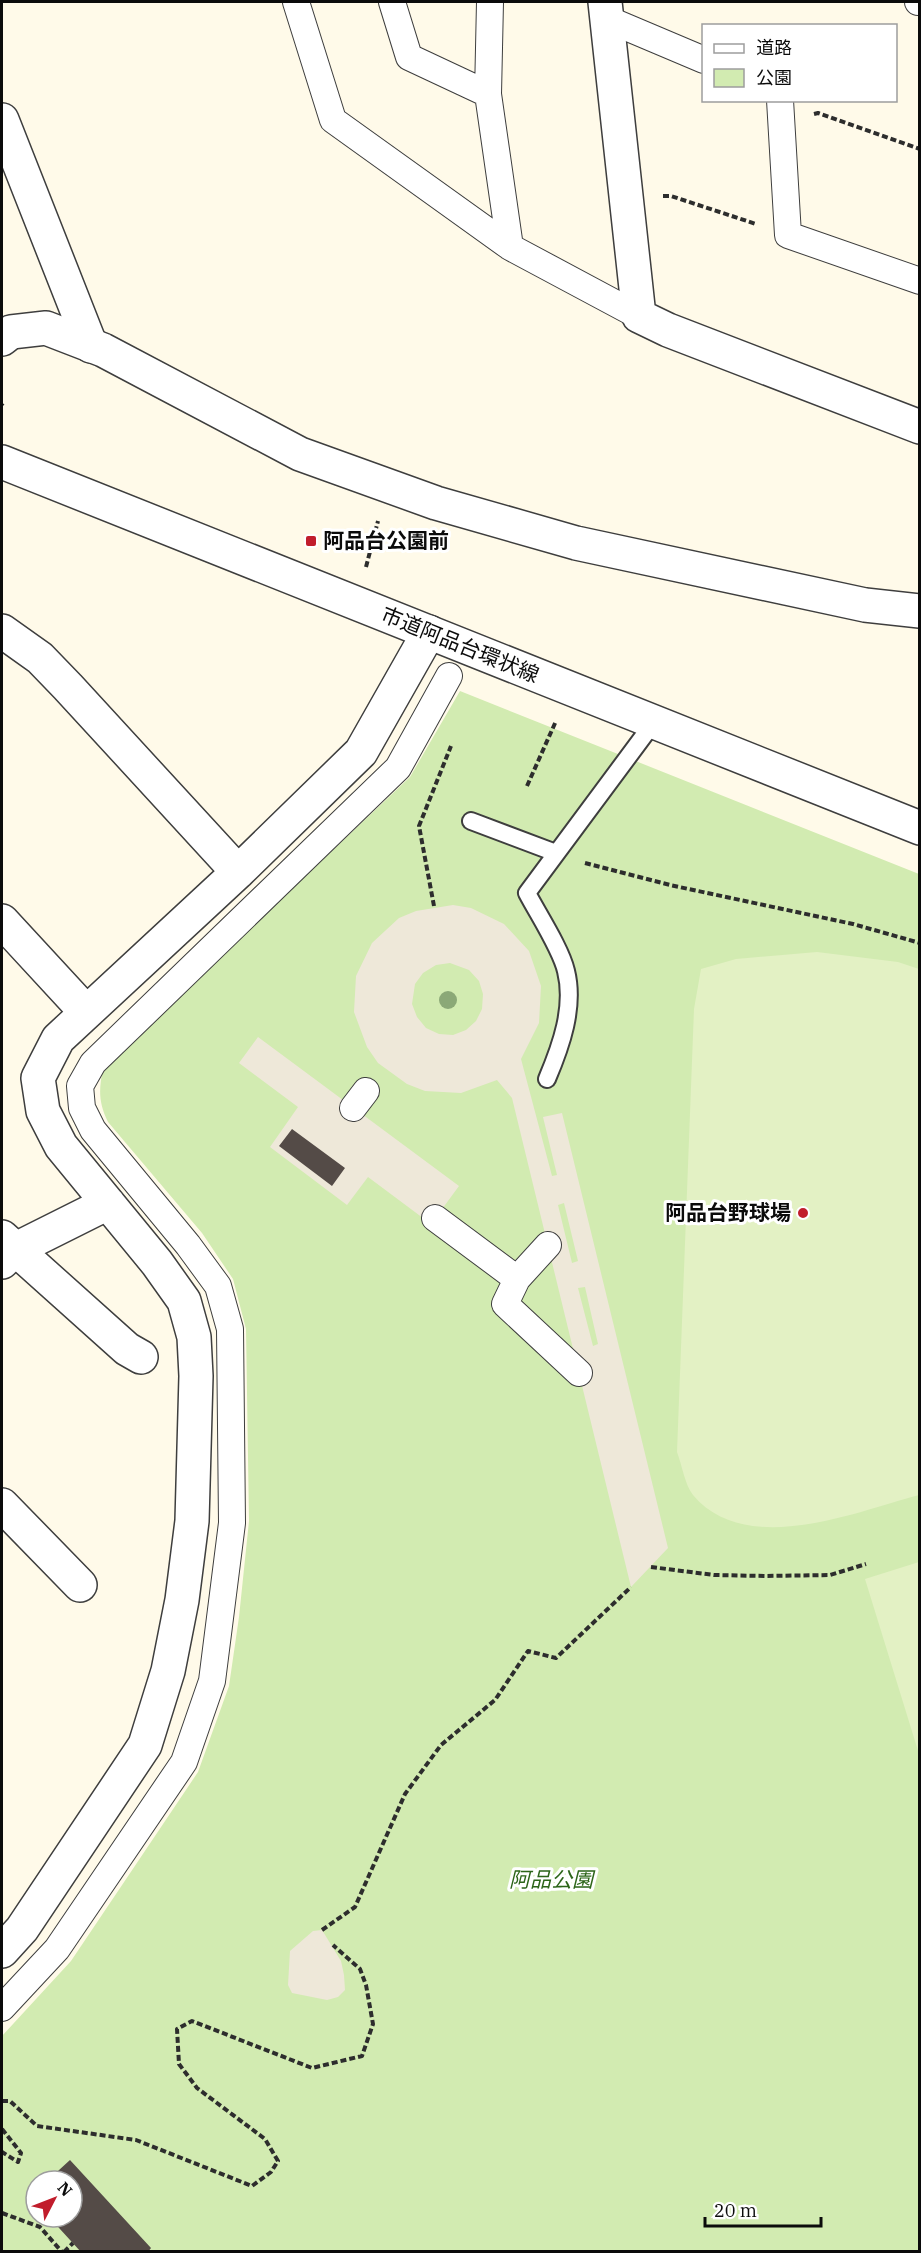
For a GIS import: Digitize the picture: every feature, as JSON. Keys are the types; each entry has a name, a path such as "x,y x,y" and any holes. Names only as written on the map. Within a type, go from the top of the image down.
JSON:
{"street":[{"path":"296,2 333,120 510,247 668,330 920,427"},
{"path":"392,2 409,57 488,94"},
{"path":"490,2 488,94 510,247"},
{"path":"606,10 639,316"},
{"path":"606,10 702,59"},
{"path":"780,110 788,235 920,281"},
{"path":"2,120 92,346"},
{"path":"2,339 11,332 46,328 92,346 300,453 427,500 587,545 865,605 920,611"},
{"name":"市道阿品台環状線","path":"2,462 920,828"},
{"path":"2,631 40,658 238,872"},
{"path":"2,1951 22,1929 145,1745 168,1671 182,1600 192,1521 196,1376 194,1337 184,1301 157,1263 61,1146 43,1112 38,1078 58,1039 238,872 361,752 429,632"},
{"path":"2,2008 57,1949 184,1761 212,1682 232,1523 230,1329 218,1286 188,1245 93,1130 82,1108 80,1086 93,1063 398,768 449,676"},
{"path":"2,921 86,1012"},
{"path":"108,1203 6,1250 141,1358"},
{"path":"435,1218 517,1279"},
{"path":"548,1245 517,1279 505,1304 579,1373"},
{"path":"2,1505 81,1585"}],"lane":[{"path":"547,1079 560,1048 568,1014 566,971 527,893 654,722"},
{"path":"471,821 556,853"}],"path":[{"path":"780,110 818,113 920,150"},
{"path":"627,196 671,196 788,235"},
{"path":"366,567 379,515"},
{"path":"527,786 557,720"},
{"path":"434,906 419,826 453,740"},
{"path":"556,853 670,885 843,922 920,943"},
{"path":"651,1567 714,1575 765,1576 830,1575 866,1564"},
{"path":"322,1930 355,1907 405,1794 441,1745 495,1700 528,1651 556,1658 631,1587"},
{"path":"2,2101 10,2101 37,2126 136,2140 252,2186 271,2172 278,2162 265,2139 197,2088 179,2064 177,2030 192,2021 312,2068 362,2056 373,2024 366,1985 360,1969 333,1945"},
{"path":"2,2129 21,2153 18,2162 2,2152"},
{"path":"2,2213 40,2227 63,2252 73,2243"}],"green space":[{"name":"阿品公園","path":"460,691 919,874 919,2251 4,2251 2,2249 2,2036 71,1961 198,1772 229,1686 249,1521 246,1329 233,1279 202,1233 108,1122 100,1095 103,1068 410,777"},
{"name":"阿品台野球場","path":"817,952 898,962 919,969 919,1495 833,1519 802,1525 771,1527 742,1524 715,1514 693,1495 677,1452 694,1009 701,969 736,959"},
{"path":"920,1562 919,1754 865,1579"}],"shaded area":[{"path":"453,905 471,908 504,924 529,951 541,986 539,1023 521,1059 552,1176 557,1175 543,1117 562,1113 668,1548 631,1587 512,1098 497,1080 461,1093 425,1091 407,1084 378,1063 367,1047 354,1012 356,976 372,943 399,918 416,911","holes":["450,963 469,970 479,981 483,994 482,1009 476,1021 466,1030 453,1035 439,1034 426,1028 417,1017 412,1004 415,984 423,973 436,965","564,1203 578,1261 572,1263 558,1205","585,1287 598,1344 593,1346 578,1288"]},
{"path":"258,1037 459,1186 431,1224 368,1177 347,1205 270,1147 298,1107 239,1063"},
{"path":"322,1930 341,1961 344,1975 345,1990 338,1997 327,2000 292,1993 288,1985 290,1951 313,1931"}],"building":[{"path":"292,1129 345,1168 332,1186 279,1146"},
{"path":"70,2160 78,2169 60,2169"},
{"path":"84,2175 151,2248 148,2252 81,2252 60,2229 84,2229"}],"place":[{"name":"阿品台公園前","path":"311,541"},
{"name":"阿品台野球場","path":"803,1213"}]}
